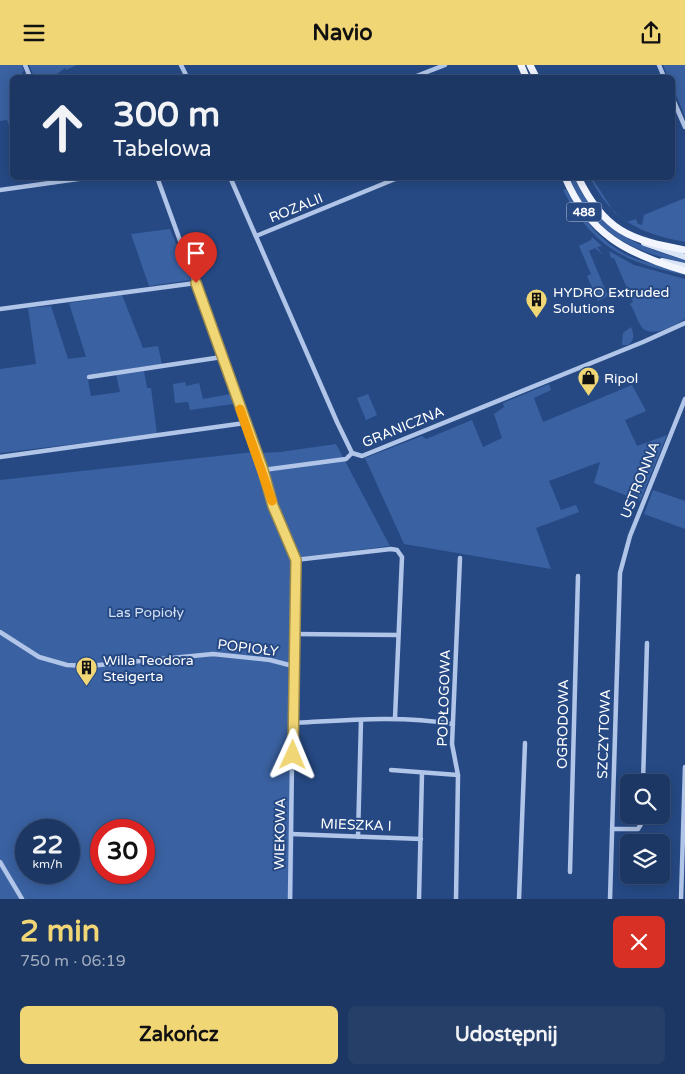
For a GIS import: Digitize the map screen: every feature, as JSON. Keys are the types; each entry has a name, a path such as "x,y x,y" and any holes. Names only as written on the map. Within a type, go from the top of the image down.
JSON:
{"main road":[{"name":"488","path":"566,180 577,202 597,228 619,245 651,260 685,271"},
{"name":"488","path":"580,180 599,210 618,229 634,238 685,250"},
{"path":"634,238 685,257"},
{"path":"651,260 685,266"}],"street":[{"path":"419,75 445,65"},
{"path":"675,104 685,127"},
{"path":"0,190 58,180"},
{"path":"158,180 263,470 273,506 296,560 391,549 397,550 402,557 395,718"},
{"name":"GRANICZNA","path":"231,180 352,453 362,456 636,345 685,323"},
{"name":"ROZALII","path":"256,236 393,180"},
{"path":"0,309 196,283"},
{"path":"89,377 222,357"},
{"name":"USTRONNA","path":"620,571 630,536 685,399"},
{"path":"0,457 245,423"},
{"path":"263,470 346,459 352,453"},
{"name":"PODŁOGOWA","path":"456,899 458,775 453,753 453,724 460,558"},
{"name":"WIEKOWA","path":"290,899 296,560"},
{"name":"SZCZYTOWA","path":"610,899 620,571"},
{"name":"OGRODOWA","path":"570,872 578,576"},
{"name":"POPIOŁY","path":"0,632 39,657 72,665 89,666 213,654 270,660 293,665"},
{"path":"294,634 398,635"},
{"path":"643,774 647,643"},
{"path":"293,723 395,718 430,720 453,724"},
{"path":"358,837 361,720"},
{"path":"519,899 525,743"},
{"path":"681,899 685,767"},
{"path":"391,770 458,775"},
{"path":"419,899 422,773"},
{"path":"612,829 638,829 641,824"},
{"name":"MIESZKA I","path":"291,834 421,839"},
{"path":"0,862 22,899"}],"green space":[{"path":"0,65 22,65 24,71 21,75 10,75 10,128 7,120 0,121"},
{"path":"29,65 77,65 66,70 65,68 56,75 33,75"},
{"path":"663,65 685,65 685,117 675,92 675,75 667,75"},
{"path":"570,180 575,180 595,210 619,233 648,248 685,260 685,263 647,252 615,236 589,212"},
{"path":"591,180 593,180 612,209 608,205"},
{"path":"566,189 588,223 607,242 629,256 670,268 685,275 663,270 627,257 598,239 574,209 563,190"},
{"path":"685,198 685,242 654,234 628,222 636,219 638,224 642,225 644,215"},
{"path":"170,229 191,280 149,286 131,234"},
{"path":"592,237 602,246 597,247 603,255 595,248 589,251 608,296 598,301 587,276 591,274 579,246 591,240"},
{"path":"609,251 634,265 685,279 685,319 656,332 645,330 639,323 630,304 633,302 614,258 611,258"},
{"path":"122,295 143,348 158,346 162,364 87,375 91,396 120,392 116,374 144,371 147,388 151,388 157,434 0,453 0,369 36,364 28,308 51,306 68,359 86,357 69,303"},
{"path":"631,327 632,341 628,345 622,345 623,333"},
{"path":"185,382 186,386 199,383 203,399 231,394 233,404 190,410 188,402 175,403 173,384"},
{"path":"549,384 551,390 534,398 543,422 632,385 646,411 625,420 637,446 667,435 640,501 594,483 600,462 549,481 561,510 576,505 579,512 536,528 551,569 404,544 365,458 422,436 426,439 472,420 483,447 502,438 494,414 504,407 503,403"},
{"path":"368,394 377,415 366,420 357,398"},
{"name":"Las Popioły","path":"336,444 390,546 296,558 293,899 0,899 0,480 254,452 295,554 260,453"},
{"path":"653,490 685,501 685,529 644,514"}],"slow traffic":[{"path":"240,409 263,470 272,501"}],"place":[{"name":"HYDRO Extruded Solutions","path":"537,319"},
{"name":"Ripol","path":"588,397"},
{"name":"Willa Teodora Steigerta","path":"87,687"}],"route":[{"path":"196,283 263,470 273,506 296,560 293,755"}]}
